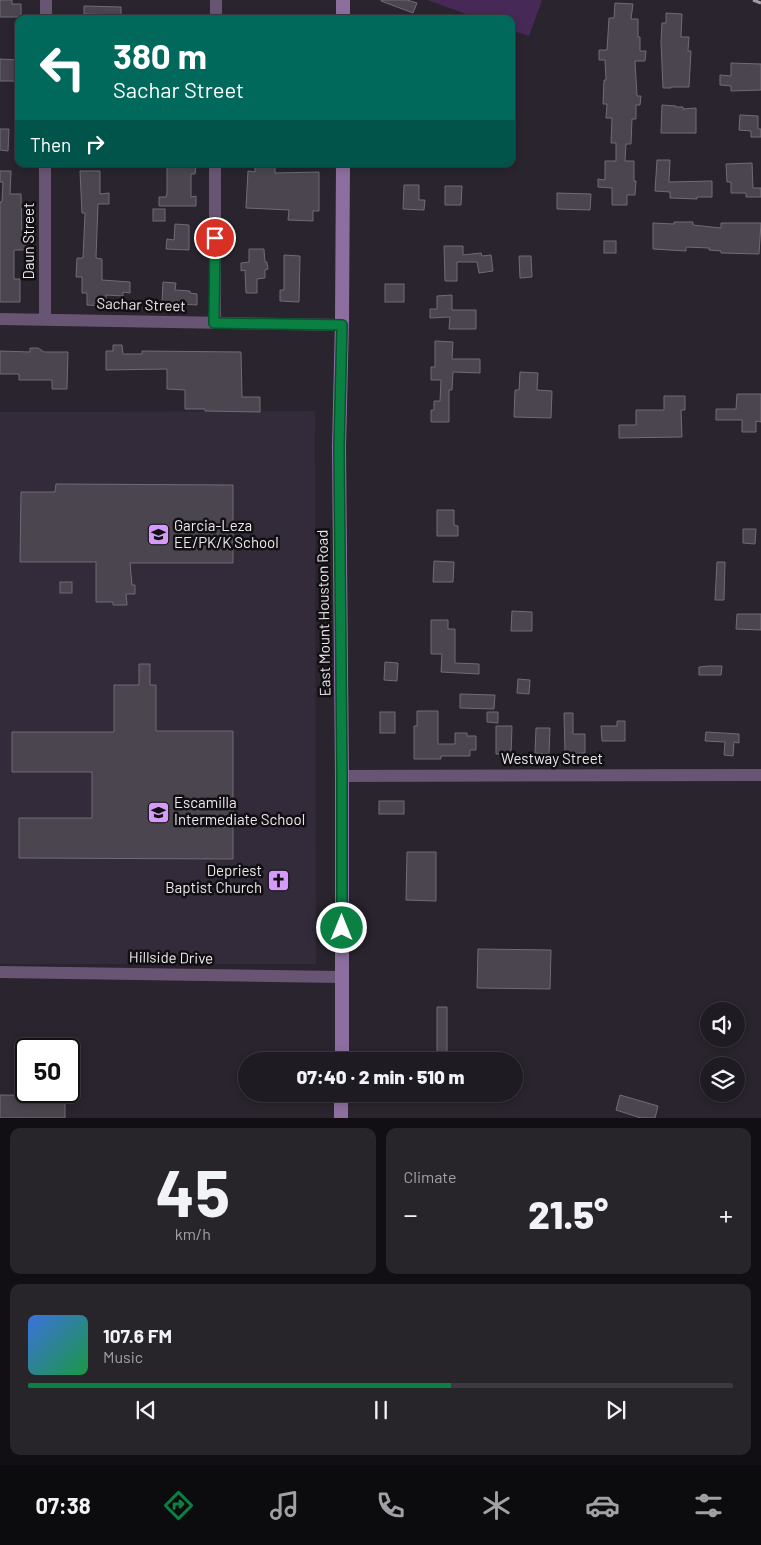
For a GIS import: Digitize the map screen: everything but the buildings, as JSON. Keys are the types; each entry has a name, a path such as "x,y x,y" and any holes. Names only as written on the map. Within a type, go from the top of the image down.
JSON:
{"main road":[{"path":"343,15 344,0"},
{"name":"East Mount Houston Road","path":"342,1052 339,447 343,167"},
{"path":"341,1118 342,1102"}],"street":[{"path":"46,0 46,15"},
{"path":"216,0 216,15"},
{"name":"Daun Street","path":"45,319 46,167"},
{"path":"214,323 216,167"},
{"name":"Sachar Street","path":"0,319 342,325"},
{"name":"Westway Street","path":"342,776 761,775"},
{"name":"Hillside Drive","path":"0,972 342,977"}],"shaded area":[{"path":"427,0 542,0 529,36 515,31 515,15 469,15"},
{"path":"315,411 316,964 0,964 0,412"}],"railway":[{"path":"753,0 761,3"}],"place":[{"name":"Garcia-Leza EE/PK/K School","path":"158,535"},
{"name":"Escamilla Intermediate School","path":"158,812"},
{"name":"Depriest Baptist Church","path":"278,880"}],"route":[{"path":"215,238 214,323 342,325 339,447 342,928"}]}
